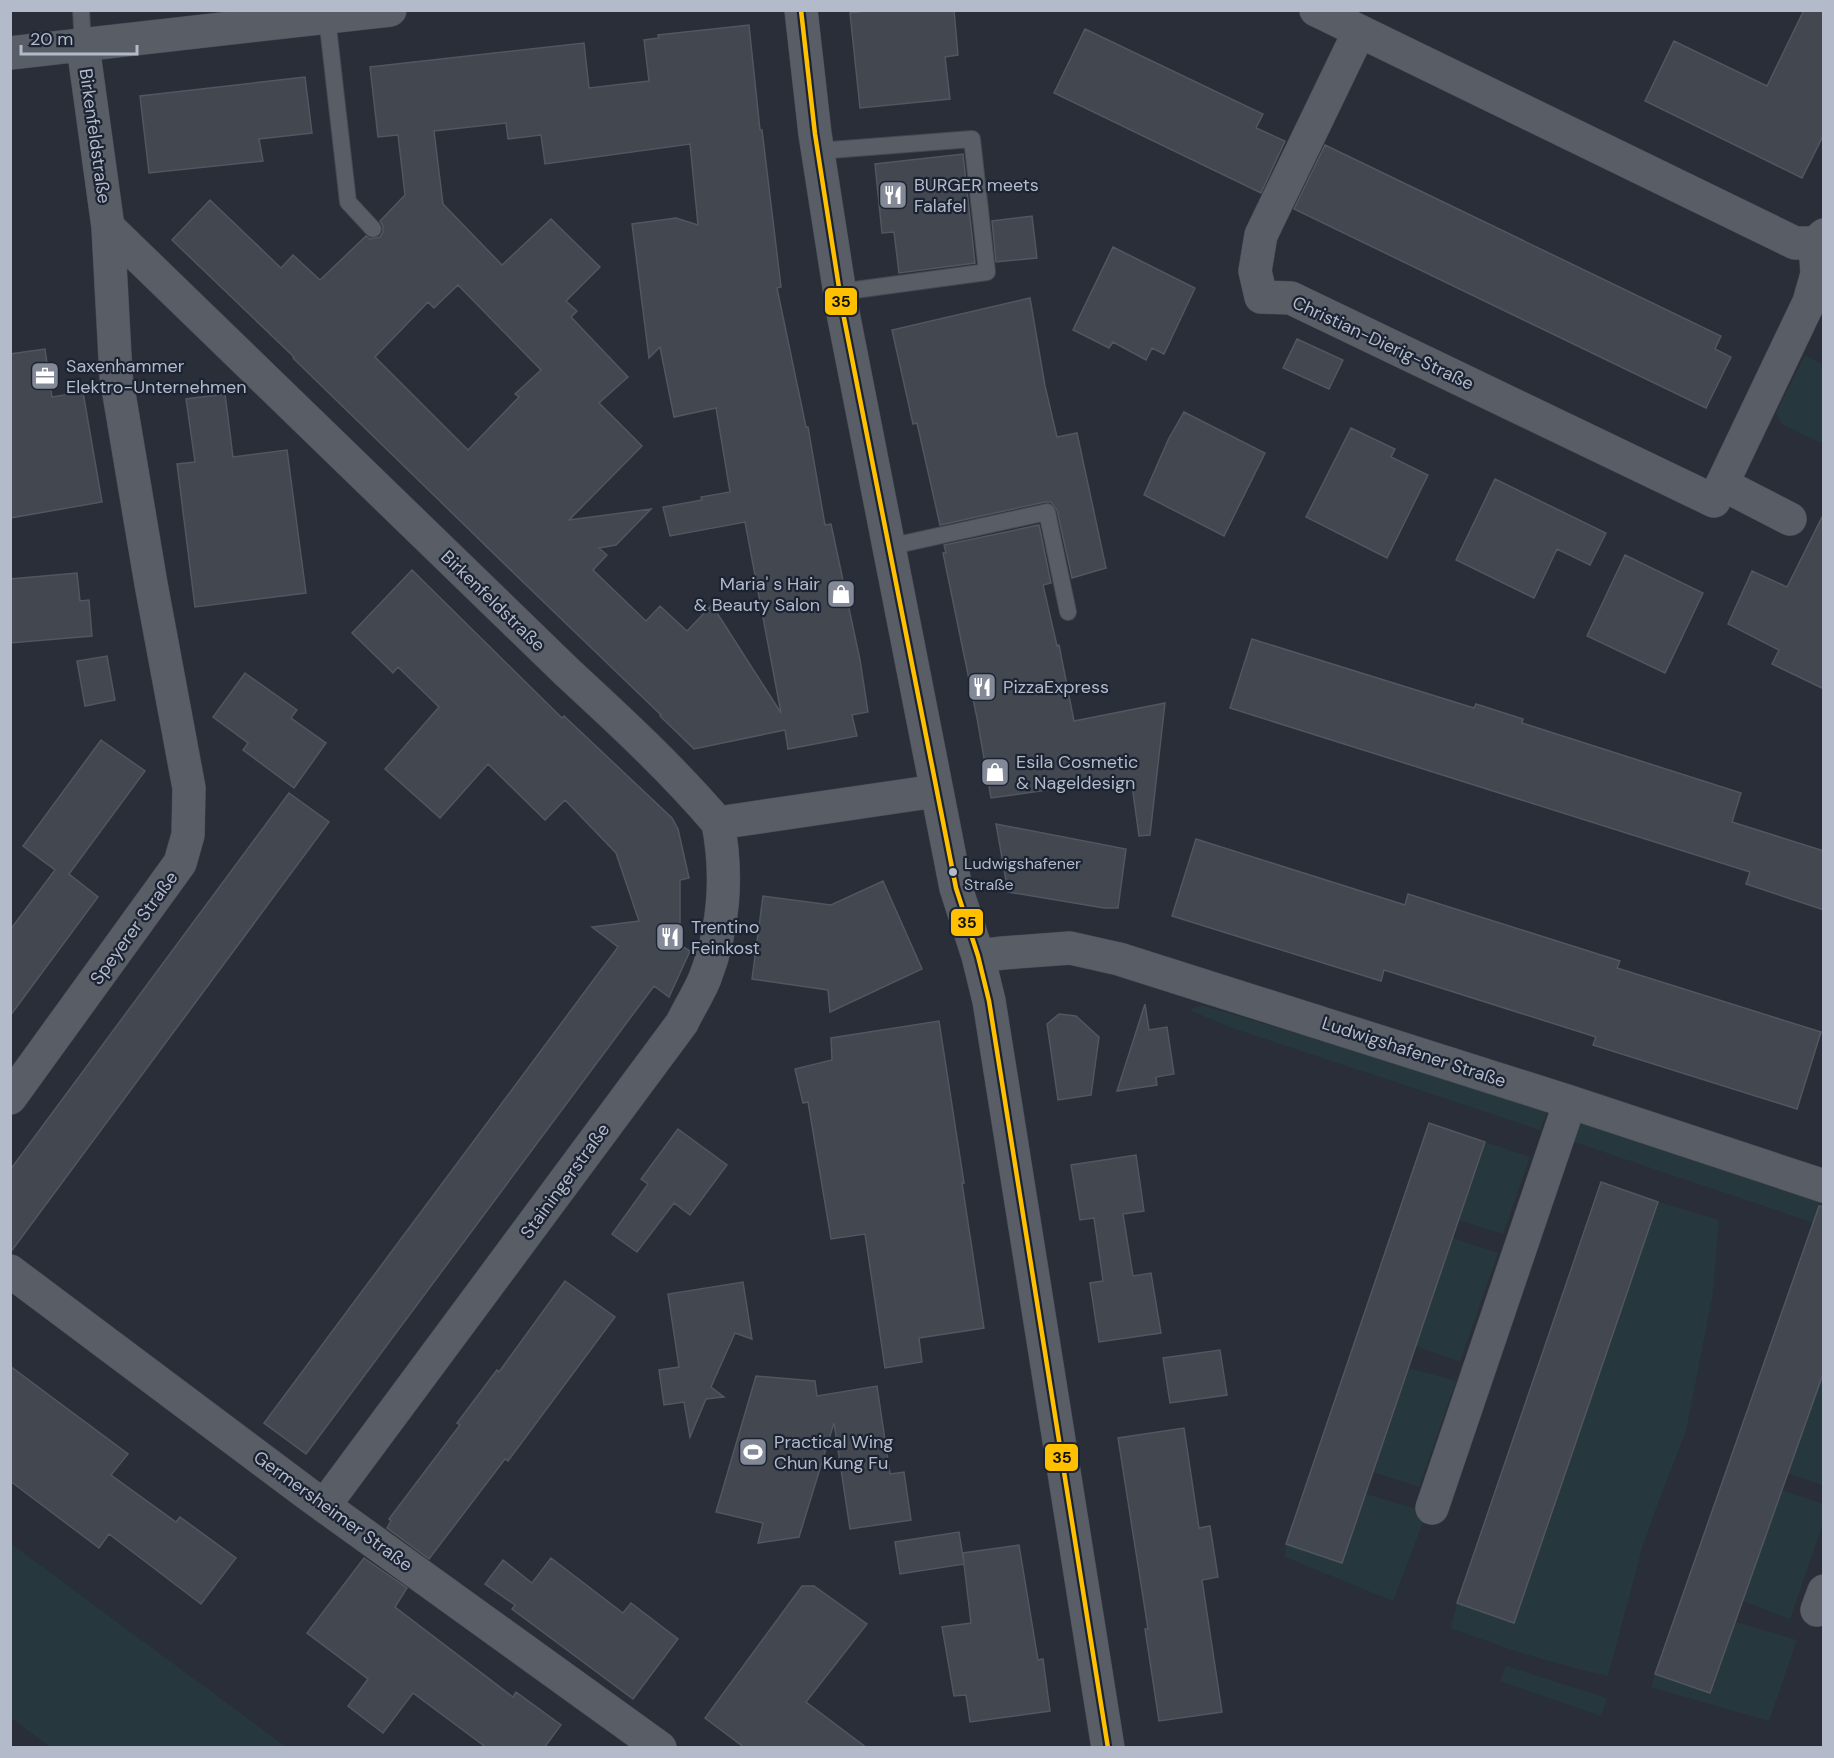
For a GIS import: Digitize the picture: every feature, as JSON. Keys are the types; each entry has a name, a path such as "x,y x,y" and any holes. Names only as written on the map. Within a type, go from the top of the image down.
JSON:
{"street":[{"path":"10,53 390,10"},
{"path":"801,10 818,151 840,292 888,547 956,888 978,956 989,1001 1108,1748"},
{"path":"1316,10 1795,243 1819,239 1817,274 1809,302 1722,484 1790,519"},
{"name":"Christian-Dierig-Straße","path":"1359,32 1261,235 1256,271 1261,297 1291,298 1714,501 1722,484"},
{"name":"Birkenfeldstraße","path":"83,46 108,227 116,376 159,628"},
{"name":"Birkenfeldstraße","path":"108,227 568,673 629,729 690,790 718,823"},
{"name":"Speyerer Straße","path":"10,1098 180,864 188,835 189,788 159,628"},
{"path":"718,823 936,791"},
{"name":"Stainingerstraße","path":"324,1506 682,1023 705,978 723,901 723,848 718,823"},
{"name":"Ludwigshafener Straße","path":"978,956 1003,952 1070,948 1119,958 1824,1186"},
{"path":"1432,1508 1570,1102"},
{"name":"Germersheimer Straße","path":"10,1271 324,1506 660,1748"}],"lane":[{"path":"81,10 83,46"},
{"path":"327,18 348,202 373,229"},
{"path":"818,151 972,139 987,272 840,292"},
{"path":"888,547 1047,512 1068,612"}],"shaded area":[{"path":"1805,355 1823,365 1824,437 1821,443 1782,424 1776,413"},
{"path":"1201,1005 1544,1107 1547,1113 1540,1130 1232,1028 1189,1010"},
{"path":"1580,1122 1823,1202 1823,1226 1574,1142"},
{"path":"1485,1142 1530,1157 1503,1234 1459,1220"},
{"path":"1658,1202 1719,1220 1713,1293 1686,1431 1643,1545 1608,1676 1528,1655 1451,1628 1457,1603 1514,1622"},
{"path":"1452,1238 1498,1253 1460,1362 1416,1346"},
{"path":"1408,1368 1456,1381 1419,1487 1373,1472"},
{"path":"1823,1371 1823,1485 1787,1473"},
{"path":"1781,1490 1823,1504 1823,1523 1790,1619 1743,1601"},
{"path":"1366,1494 1427,1512 1393,1601 1285,1557 1286,1544 1342,1562"},
{"path":"10,1543 286,1747 50,1747 11,1718"},
{"path":"1735,1622 1797,1640 1769,1721 1651,1687 1655,1674 1710,1693"},
{"path":"1506,1666 1607,1698 1601,1716 1500,1681"}],"building":[{"path":"874,10 954,10 958,55 945,57 950,99 860,108 850,13"},
{"path":"1804,10 1824,10 1824,134 1802,178 1645,101 1674,41 1767,86"},
{"path":"749,25 760,130 762,130 781,287 777,288 806,427 808,427 825,525 831,524 860,660 868,712 852,715 857,736 788,749 785,730 694,749 172,240 210,200 281,268 293,255 320,280 366,236 370,239 380,237 383,226 380,221 405,195 398,135 378,137 370,67 584,43 589,88 649,81 644,40 659,38 658,35","holes":["506,123 508,139 541,135 545,164 690,144 698,225 676,218 632,224 649,358 660,347 674,417 716,408 730,492 663,507 670,536 745,522 781,713 712,605 687,631 660,606 646,621 593,570 607,555 599,548 616,545 651,509 569,520 642,446 599,403 628,377 571,317 577,311 566,301 600,267 551,219 502,265 443,204 434,131","458,285 541,370 515,394 519,397 468,450 375,357 428,302 434,308"]},
{"path":"1085,29 1263,114 1256,128 1285,141 1261,193 1054,93"},
{"path":"305,77 312,133 259,139 263,161 149,173 140,96"},
{"path":"1325,145 1721,336 1715,349 1731,357 1706,408 1294,209"},
{"path":"963,154 975,263 899,273 894,232 882,233 875,164"},
{"path":"1032,216 1037,258 996,262 992,221"},
{"path":"1113,247 1195,288 1164,354 1152,348 1146,360 1113,342 1109,348 1073,330"},
{"path":"1030,298 1045,386 1057,437 1077,433 1106,568 1072,578 1057,510 1051,502 940,525 917,423 913,424 892,330"},
{"path":"1297,339 1343,360 1329,389 1283,368"},
{"path":"45,349 52,397 83,392 102,502 10,518 10,354"},
{"path":"225,394 233,457 287,450 306,593 195,607 177,464 195,462 186,399"},
{"path":"1184,412 1265,453 1224,536 1144,495 1169,438"},
{"path":"1351,428 1395,449 1391,457 1428,475 1387,558 1306,517"},
{"path":"1495,479 1606,533 1590,565 1557,549 1534,598 1456,560"},
{"path":"1824,513 1824,689 1772,664 1779,650 1728,624 1752,571 1787,587"},
{"path":"1039,525 1051,583 1043,585 1057,646 1059,645 1074,721 1165,703 1150,835 1139,836 1131,778 991,798 943,553 946,553 944,545"},
{"path":"1625,555 1703,593 1665,673 1587,636"},
{"path":"412,570 562,718 564,716 672,818 678,829 689,878 680,880 680,945 690,951 669,997 654,986 306,1454 264,1423 618,947 592,927 639,921 616,853 565,800 545,820 488,764 440,818 385,769 439,707 398,667 393,673 352,633"},
{"path":"77,573 80,601 89,600 92,636 10,643 10,579"},
{"path":"1252,639 1474,708 1476,704 1523,719 1522,723 1741,793 1732,822 1824,851 1824,910 1746,884 1750,872 1230,708"},
{"path":"107,656 115,700 85,706 77,661"},
{"path":"245,673 297,710 291,718 326,743 294,788 243,750 248,743 213,717"},
{"path":"101,740 145,771 69,874 98,897 10,1016 10,930 55,870 23,846"},
{"path":"289,793 329,822 10,1253 10,1170"},
{"path":"996,824 1126,849 1118,908 1104,908 1008,892"},
{"path":"1196,839 1405,905 1408,894 1620,961 1617,968 1821,1032 1797,1109 1593,1045 1596,1037 1384,970 1381,981 1172,916"},
{"path":"883,881 922,969 830,1012 828,990 752,979 763,896 831,905"},
{"path":"1145,1004 1149,1030 1167,1027 1174,1074 1156,1077 1157,1085 1117,1091"},
{"path":"1059,1014 1076,1016 1099,1037 1091,1095 1058,1100 1047,1024"},
{"path":"939,1021 984,1328 919,1338 922,1362 885,1368 865,1234 831,1239 808,1102 803,1103 795,1069 832,1060 831,1038"},
{"path":"1429,1123 1485,1142 1342,1563 1286,1544"},
{"path":"678,1129 727,1165 690,1215 674,1203 637,1252 612,1234 648,1184 641,1179"},
{"path":"1136,1155 1144,1211 1123,1214 1133,1276 1151,1273 1161,1333 1099,1342 1090,1283 1103,1281 1094,1218 1080,1220 1071,1165"},
{"path":"1601,1182 1658,1202 1514,1623 1457,1603"},
{"path":"1819,1206 1824,1207 1824,1371 1710,1693 1655,1674"},
{"path":"565,1281 615,1317 508,1461 505,1459 429,1559 387,1528 391,1521 389,1519 460,1425 457,1423 497,1370 499,1372"},
{"path":"743,1282 752,1339 735,1333 711,1387 724,1397 706,1399 690,1437 684,1402 664,1405 659,1370 679,1367 668,1294"},
{"path":"1220,1350 1227,1395 1170,1403 1163,1358"},
{"path":"10,1366 128,1454 111,1475 176,1522 180,1517 236,1558 201,1604 109,1534 99,1548 10,1481"},
{"path":"756,1376 815,1381 817,1396 877,1386 890,1474 904,1472 911,1520 850,1529 834,1423 799,1537 758,1543 763,1523 716,1512"},
{"path":"1184,1428 1199,1528 1210,1526 1218,1577 1202,1580 1222,1712 1159,1721 1145,1629 1148,1629 1118,1438"},
{"path":"959,1532 964,1563 963,1553 1019,1545 1038,1660 1043,1659 1050,1711 970,1722 966,1695 954,1696 942,1627 971,1623 964,1564 900,1574 895,1542"},
{"path":"364,1558 407,1588 395,1607 513,1697 516,1692 561,1725 544,1748 487,1748 413,1693 383,1733 348,1706 368,1679 307,1633"},
{"path":"551,1558 623,1613 631,1603 678,1639 633,1699 512,1609 515,1605 485,1584 503,1560 532,1583"},
{"path":"802,1586 814,1586 867,1624 806,1702 867,1748 745,1748 705,1718"}],"transit line":[{"name":"35","path":"801,10 815,134 843,313 956,888 978,956 989,1001 1108,1748"}],"place":[{"name":"BURGER meets Falafel","path":"893,195"},
{"name":"Saxenhammer Elektro-Unternehmen","path":"45,376"},
{"name":"Maria' s Hair & Beauty Salon","path":"841,594"},
{"name":"PizzaExpress","path":"982,687"},
{"name":"Esila Cosmetic & Nageldesign","path":"995,772"},
{"name":"Ludwigshafener Straße","path":"953,872"},
{"name":"Trentino Feinkost","path":"670,937"},
{"name":"Practical Wing Chun Kung Fu","path":"753,1452"}]}
